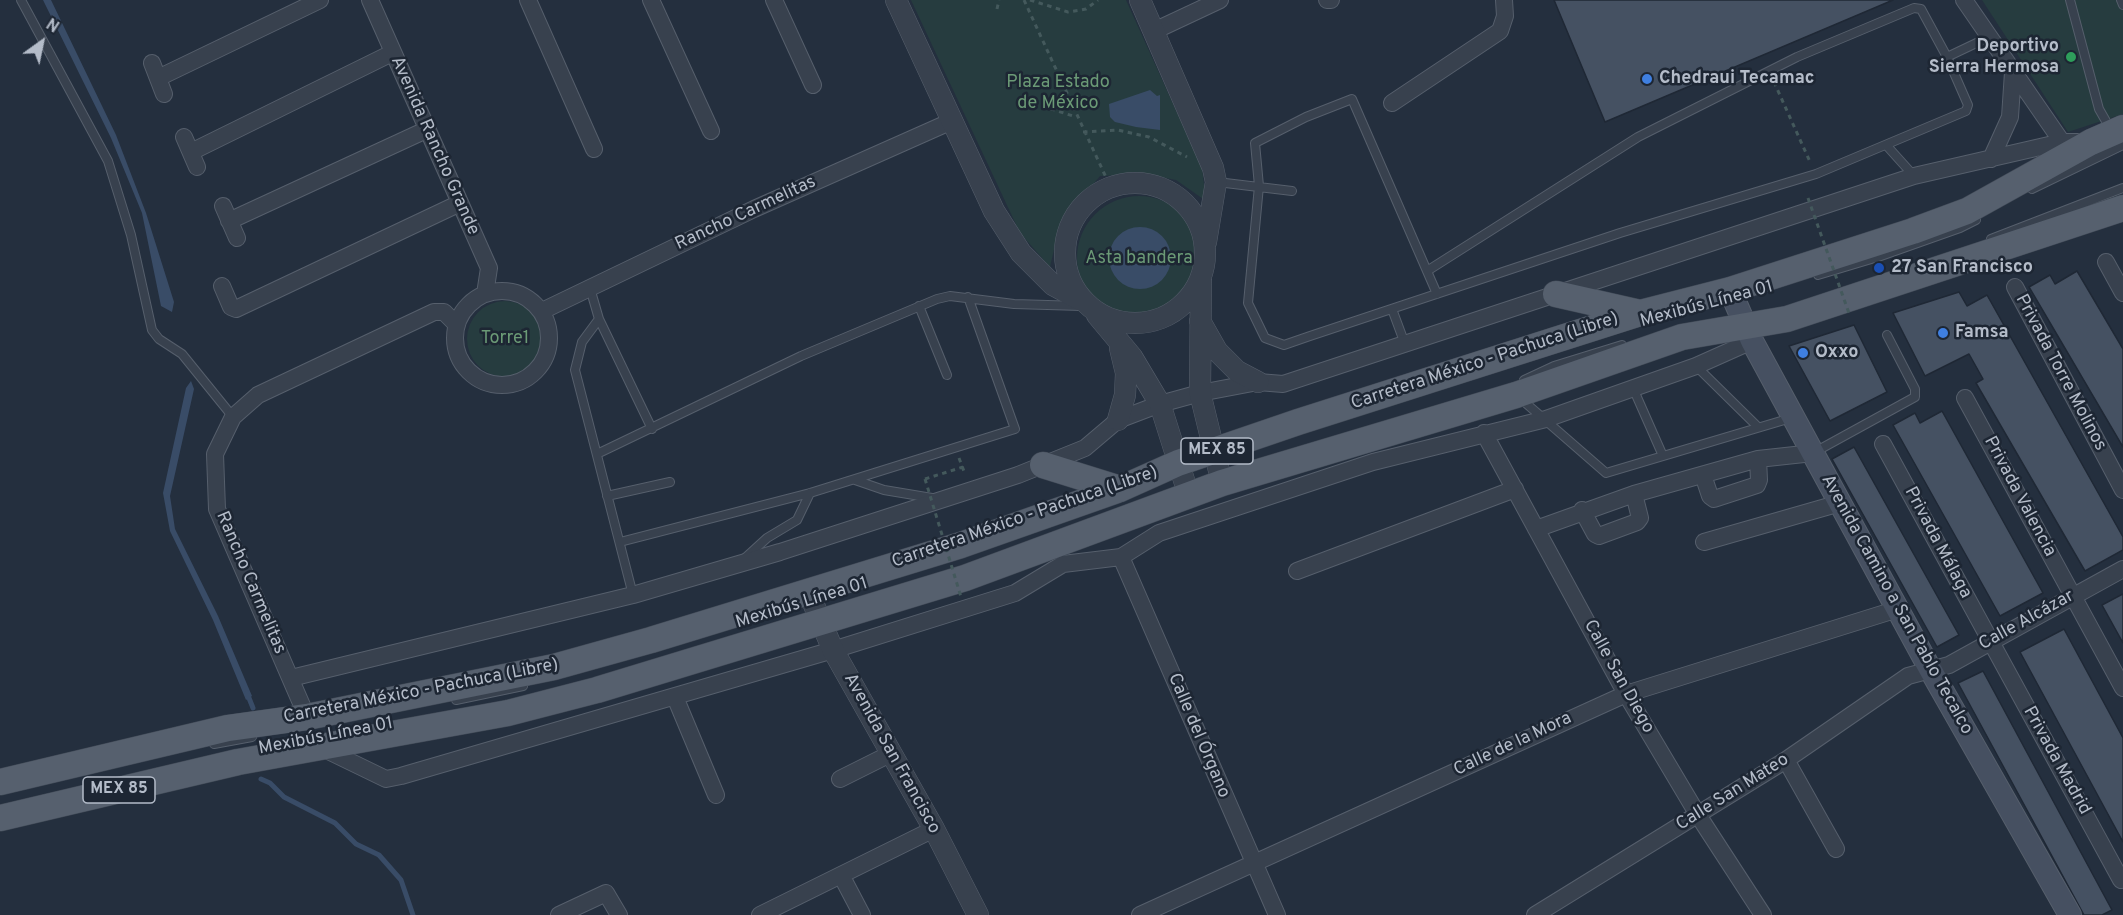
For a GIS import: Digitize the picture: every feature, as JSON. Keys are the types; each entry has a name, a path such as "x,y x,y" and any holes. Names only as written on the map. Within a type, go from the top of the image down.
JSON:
{"main road":[{"name":"Carretera México - Pachuca (Libre)","path":"296,729 318,746 508,713 597,690 814,607 961,545 1120,489 1184,479 1217,468 1372,443 1516,395 1741,315 1967,211 2112,137"},
{"name":"Carretera México - Pachuca (Libre)","path":"0,783 228,729 296,729 814,607 965,578 1061,547 1184,479 1217,468 1298,422 1640,313 1741,315 1787,319 2123,208"},
{"path":"1556,294 1640,313"},
{"name":"Avenida Camino a San Pablo Tecalco","path":"1741,315 1793,417 1930,669 2070,915"},
{"path":"1043,465 1120,489"},
{"name":"Carretera México - Pachuca (Libre)","path":"0,818 238,762 296,729"}],"street":[{"path":"158,78 320,0"},
{"name":"Avenida Rancho Grande","path":"370,0 489,268 485,294"},
{"path":"528,0 594,149"},
{"path":"651,0 711,131"},
{"path":"774,0 813,85"},
{"path":"896,0 994,211 1021,253 1053,285 1124,324 1155,322 1183,307 1201,281"},
{"path":"1140,0 1214,175 1205,266 1201,281 1200,393 1217,468 1231,508"},
{"path":"1154,31 1220,0"},
{"path":"1392,103 1500,31 1505,16 1504,0"},
{"path":"1964,0 2062,142"},
{"path":"190,152 392,53"},
{"path":"1991,159 2010,117 2013,72"},
{"name":"Rancho Carmelitas","path":"542,311 754,209 952,121"},
{"path":"237,238 226,214 426,130"},
{"path":"291,678 633,595 739,564 942,500 1043,465 1084,448 1118,420 1160,404 1200,393 1258,382 1283,384 1914,176 2062,142 2112,137"},
{"path":"1193,521 1184,479 1160,404 1147,380 1118,339 1088,306 1067,276 1064,249 1071,222 1087,201 1110,186 1136,182 1161,187 1183,201 1198,221 1206,245"},
{"path":"222,286 231,307 236,309 459,204"},
{"path":"2106,262 2123,293"},
{"name":"Privada Torre Molinos","path":"2015,287 2123,490"},
{"path":"506,290 526,297 542,311 550,331 549,352 538,371 520,383 499,386 479,380 463,366 455,346 456,324 467,306 485,294 506,290"},
{"name":"Rancho Carmelitas","path":"296,729 291,678 217,509 215,454 233,417 258,395 434,312 444,312 456,324"},
{"path":"318,746 386,779 675,698 1015,593 1061,547 1121,557 1159,533 1231,508 1372,443 1484,433 1546,419 1696,366 1741,315"},
{"path":"1199,319 1217,351 1238,371 1258,382"},
{"path":"1118,339 1126,373 1125,395 1118,420"},
{"name":"Privada Valencia","path":"1965,398 2123,688"},
{"name":"Calle San Diego","path":"1484,433 1626,694 1698,815 1763,915"},
{"name":"Privada Málaga","path":"1883,444 1991,641"},
{"path":"1536,529 1582,510 1758,459 1813,453"},
{"path":"1703,475 1710,496 1714,499 1757,485 1759,480 1758,459"},
{"path":"1297,572 1515,489"},
{"path":"1582,510 1595,534 1599,536 1637,522 1640,518 1634,494"},
{"path":"1704,542 1840,503"},
{"name":"Calle del Órgano","path":"1121,557 1277,915"},
{"name":"Calle Alcázar","path":"1930,669 1949,665 2123,569"},
{"name":"Avenida San Francisco","path":"814,607 833,650 934,829 978,915"},
{"name":"Calle de la Mora","path":"1140,915 1626,694 1898,609"},
{"name":"Privada Madrid","path":"1991,641 2121,880"},
{"name":"Calle San Mateo","path":"1535,915 1562,908 1698,815 1786,760 1908,676 1930,669"},
{"path":"675,698 716,795"},
{"path":"840,779 890,754"},
{"path":"1786,760 1836,849"},
{"path":"770,913 934,829"},
{"path":"841,875 862,915"},
{"path":"559,915 606,893 619,915"}],"lane":[{"path":"21,0 108,161 131,235 152,330 193,366 233,417"},
{"path":"2026,192 2112,137 2099,109 2070,0"},
{"path":"2121,0 2123,5"},
{"path":"1427,271 1638,137 1769,71 1914,8 1921,9 1947,57 1968,105 1966,111 1816,174 1620,233 1437,294 1284,345 1265,338 1248,303 1259,186 1255,143 1306,117 1352,99 1437,294"},
{"path":"1947,57 1989,37"},
{"path":"1887,146 1914,176"},
{"path":"1214,175 1292,191"},
{"path":"1980,243 2123,188"},
{"path":"1810,277 1878,257 1960,228 1989,213"},
{"path":"590,288 599,319 652,429"},
{"name":"Mexibús Línea 01","path":"1476,376 1621,329 1741,315 1764,290"},
{"path":"597,454 801,356 919,306 950,296 1014,304 1088,306"},
{"path":"620,542 810,493 1015,429 968,297"},
{"path":"919,306 947,375"},
{"path":"1392,309 1405,344"},
{"path":"599,319 582,342 575,370 633,595"},
{"name":"Mexibús Línea 01","path":"1665,332 1687,325"},
{"path":"1813,453 1915,397 1915,389 1887,334"},
{"name":"Mexibús Línea 01","path":"1372,443 1497,393 1554,366 1632,342"},
{"path":"1696,366 1758,428"},
{"path":"1633,388 1663,456"},
{"path":"1516,395 1606,473 1793,417"},
{"path":"1217,468 1275,441"},
{"path":"1002,542 1027,528 1184,479"},
{"path":"855,480 884,490 942,500"},
{"path":"607,496 670,482"},
{"path":"739,564 767,538 797,520 810,493"},
{"name":"Mexibús Línea 01","path":"649,664 906,573"},
{"name":"Mexibús Línea 01","path":"594,667 814,607"},
{"path":"552,678 562,675"},
{"path":"442,702 531,683"},
{"name":"Mexibús Línea 01","path":"0,812 247,752 513,702 559,689"},
{"name":"Mexibús Línea 01","path":"296,729 348,719"},
{"name":"Mexibús Línea 01","path":"208,745 264,735"}],"path":[{"path":"997,9 999,0"},
{"path":"1024,0 1076,117 1110,186"},
{"path":"1030,0 1068,12 1086,9 1098,0"},
{"path":"1769,71 1816,174"},
{"path":"1042,106 1076,117"},
{"path":"1083,132 1118,130 1149,137 1214,175"},
{"path":"1808,198 1850,316"},
{"path":"956,447 972,490"},
{"path":"961,597 925,479 963,467"}],"green space":[{"name":"Plaza Estado de México","path":"911,0 1126,0 1202,168 1206,201 1176,180 1144,174 1100,176 1060,224 1050,267 1020,233"},
{"name":"Deportivo Sierra Hermosa","path":"1982,0 2123,0 2123,114 2068,132"},
{"name":"Asta bandera","path":"1139,196 1163,201 1183,214 1196,234 1201,258 1196,282 1183,302 1163,315 1139,320 1115,315 1095,302 1082,282 1077,258 1082,234 1095,214 1115,201"},
{"name":"Torre1","path":"505,301 519,304 532,312 540,325 543,339 540,353 532,366 519,374 505,377 491,374 478,366 470,353 467,339 470,325 478,312 491,304"}],"water":[{"path":"43,0 51,0 116,135 146,213 174,302 172,312 161,306 142,213 111,138"},
{"path":"1150,90 1157,96 1160,95 1160,130 1115,122 1110,117 1109,104"},
{"path":"1140,227 1152,229 1162,236 1169,246 1171,258 1169,270 1162,280 1152,287 1140,289 1128,287 1118,280 1111,270 1109,258 1111,246 1118,236 1128,229"},
{"path":"191,381 194,389 170,496 175,529 218,616 252,696 246,700 213,620 170,531 163,493 186,388"}],"building":[{"name":"Chedraui Tecamac","path":"1554,0 1893,0 1605,122"},
{"path":"2077,271 2123,349 2123,447 2029,287 2050,275 2055,284"},
{"path":"1959,292 1967,306 1987,295 2123,537 2123,550 2085,571 1976,383 1983,379 1969,354 1925,376 1893,313"},
{"path":"1854,325 1887,392 1830,421 1789,346"},
{"path":"1942,411 2043,593 2000,616 1893,425 1915,413 1920,423"},
{"path":"1854,447 1959,635 1937,647 1832,459"},
{"path":"2123,594 2123,643 2102,605"},
{"path":"2064,629 2123,738 2123,842 2020,652"},
{"path":"1983,671 2112,910 2102,915 2084,915 1958,683"}],"waterway":[{"path":"247,693 253,708"},
{"path":"261,779 270,783 284,797 335,823 356,844 379,855 401,880 413,915"}],"place":[{"name":"Deportivo Sierra Hermosa","path":"2071,57"},
{"name":"Chedraui Tecamac","path":"1647,79"},
{"name":"27 San Francisco","path":"1879,268"},
{"name":"Famsa","path":"1943,333"},
{"name":"Oxxo","path":"1803,353"}]}
